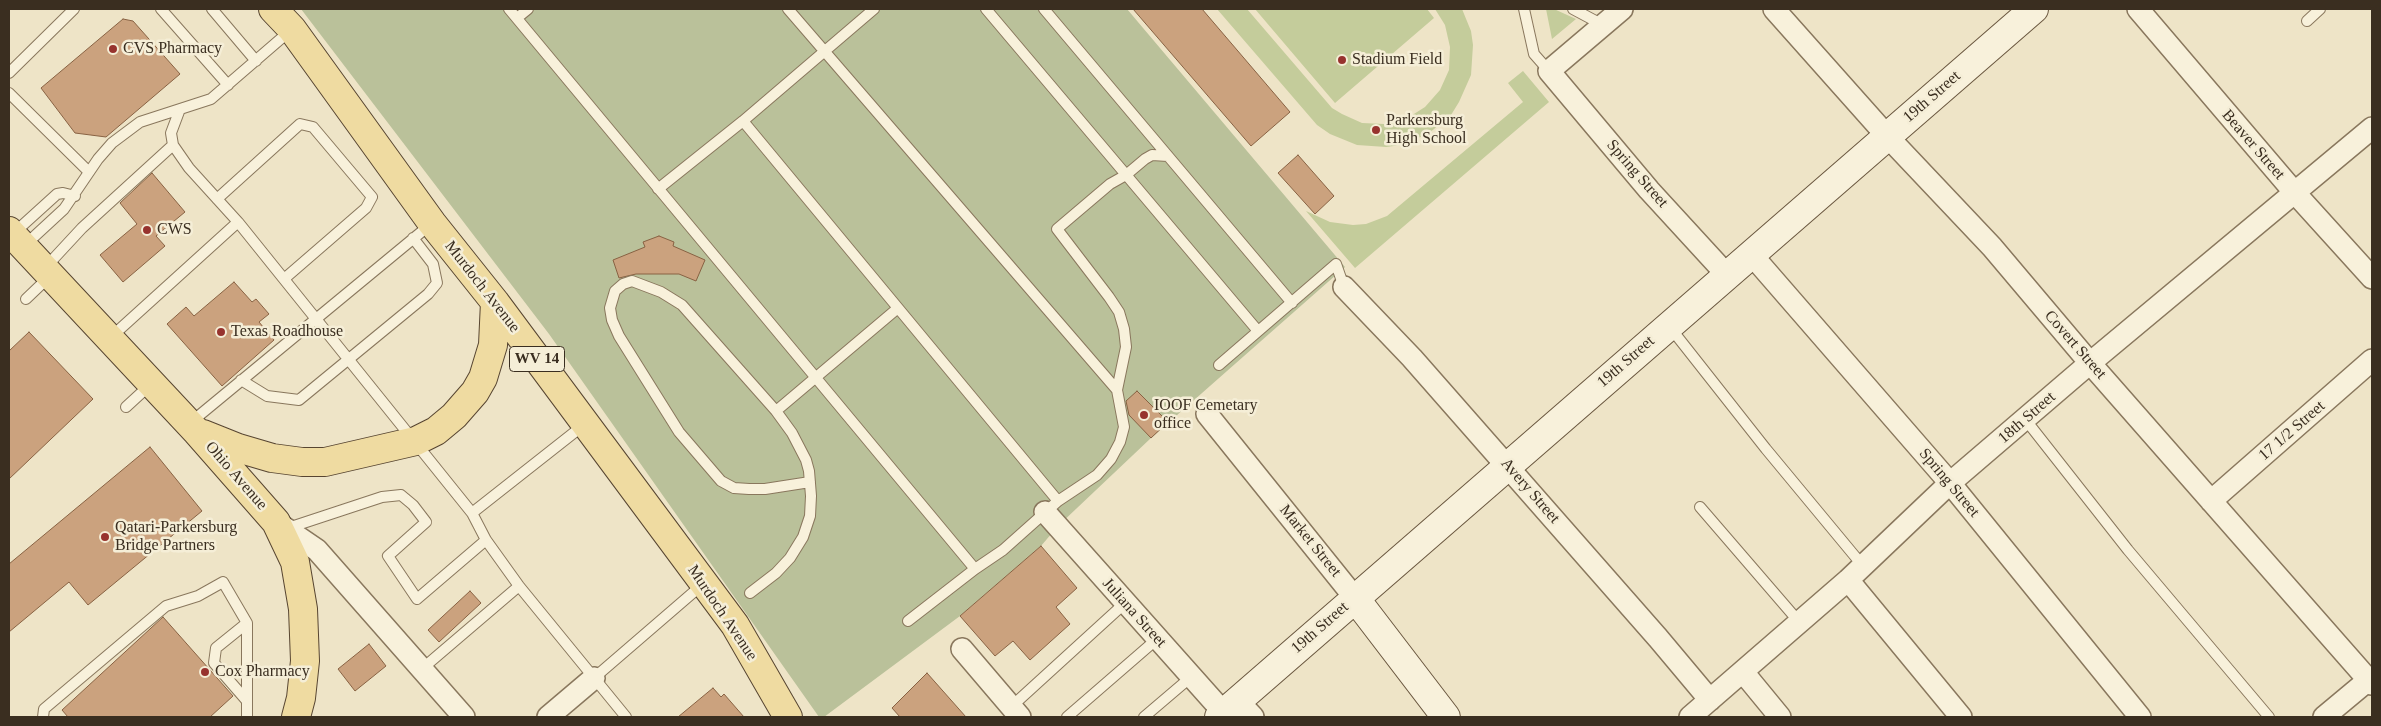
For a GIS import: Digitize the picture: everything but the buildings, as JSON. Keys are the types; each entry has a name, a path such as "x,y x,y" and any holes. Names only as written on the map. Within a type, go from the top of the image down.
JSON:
{"main road":[{"name":"Murdoch Avenue","path":"273,9 292,29 422,231 495,302 735,625 788,717"},
{"name":"Ohio Avenue","path":"26,253 152,384 282,525"},
{"path":"193,428 238,448 272,458 302,462 325,462 416,442 436,431 454,416 475,392 483,378 493,345 495,302"},
{"path":"282,525 295,562 303,609 306,661 301,698 296,717"}],"street":[{"path":"1548,71 1622,9"},
{"name":"Covert Street","path":"1774,9 1887,136 1992,247 2090,363 2371,680"},
{"name":"19th Street","path":"1233,712 1355,598 2034,9"},
{"name":"Beaver Street","path":"2138,9 2295,193 2372,278"},
{"name":"Spring Street","path":"1548,71 1649,190 1727,275"},
{"name":"18th Street","path":"1690,717 1864,566 1950,483 2090,363 2372,128"},
{"name":"Spring Street","path":"1750,254 1950,483 2140,717"},
{"name":"Avery Street","path":"1344,287 1412,358 1508,465 1710,700"},
{"name":"17 1/2 Street","path":"2212,501 2372,360"},
{"name":"Market Street","path":"1207,414 1355,598 1446,717"},
{"name":"Juliana Street","path":"1051,507 1126,603 1191,677 1233,712"},
{"name":"Ohio Avenue","path":"282,525 318,550 464,717"},
{"path":"1848,580 1961,717"},
{"path":"962,649 1015,712"},
{"path":"1743,672 1780,717"},
{"path":"548,717 594,678"},
{"path":"2324,717 2371,680"}],"lane":[{"path":"9,72 74,9"},
{"path":"161,9 228,85"},
{"path":"212,9 256,61"},
{"path":"509,9 975,568"},
{"path":"517,18 528,9"},
{"path":"788,9 1117,390"},
{"path":"658,189 743,121 874,9"},
{"path":"986,9 1258,331"},
{"path":"1044,9 1292,302"},
{"path":"1524,9 1534,54 1548,71"},
{"path":"1572,9 1603,25"},
{"path":"2307,22 2320,9"},
{"path":"26,253 75,196 98,158 112,143 140,122 210,99 292,29"},
{"path":"9,92 89,172"},
{"path":"180,109 171,134 173,145 189,168 238,222 416,442 472,513 486,540 520,586 626,717"},
{"path":"743,121 898,308 1051,507"},
{"path":"217,199 300,124 313,126 372,197 366,208 284,279"},
{"path":"26,253 82,228 173,145"},
{"path":"908,620 975,568 1003,550 1051,507 1097,474 1111,459 1120,442 1124,427 1117,390 1126,347 1124,329 1119,312 1057,230 1110,184 1126,175 1152,155 1168,156"},
{"path":"26,299 26,253 57,194 63,193 75,196"},
{"path":"109,339 238,222"},
{"path":"193,428 241,380 422,231 437,283 428,294 299,400 267,396 241,380"},
{"path":"1219,365 1336,264 1344,287"},
{"path":"750,593 776,573 790,558 803,537 810,516 810,482 806,460 792,432 776,411 682,305 661,292 632,281 623,284 615,291 610,308 612,320 620,336 679,432 721,481 734,488 749,489 784,487 810,482"},
{"path":"776,411 815,376 898,308"},
{"path":"1668,326 1766,449 1864,566"},
{"path":"126,407 152,384"},
{"path":"2025,419 2135,557 2269,717"},
{"path":"472,513 586,424"},
{"path":"282,525 382,497 401,495 413,505 426,522 388,556 417,599 486,540"},
{"path":"1700,507 1800,623"},
{"path":"43,717 44,709 166,606 198,596 223,582 247,623 247,717"},
{"path":"594,678 704,584"},
{"path":"423,668 520,586"},
{"path":"1015,712 1126,603"},
{"path":"246,702 214,663 216,648 247,623"},
{"path":"1067,717 1158,639"},
{"path":"1144,717 1191,677"}],"green space":[{"path":"301,9 1127,9 1345,267 1151,438 1058,526 1041,546 960,616 824,717 819,717 549,334"},
{"path":"1217,9 1247,9 1332,108 1362,123 1384,124 1406,119 1425,107 1440,90 1449,70 1450,47 1445,25 1435,9 1462,9 1471,31 1473,45 1471,75 1451,115 1428,134 1401,145 1386,147 1357,145 1330,134 1317,125"},
{"name":"Stadium Field","path":"1255,9 1427,9 1434,18 1335,103"},
{"path":"1546,9 1554,9 1576,19 1552,39"},
{"path":"1523,71 1549,102 1355,268 1306,211 1330,222 1353,225 1366,224 1387,216 1523,102 1508,83"}],"place":[{"name":"CVS Pharmacy","path":"113,49"},
{"name":"Stadium Field","path":"1342,60"},
{"name":"Parkersburg High School","path":"1376,130"},
{"name":"CWS","path":"147,230"},
{"name":"Texas Roadhouse","path":"221,332"},
{"name":"IOOF Cemetary office","path":"1144,415"},
{"name":"Qatari-Parkersburg Bridge Partners","path":"105,537"},
{"name":"Cox Pharmacy","path":"205,672"}]}
